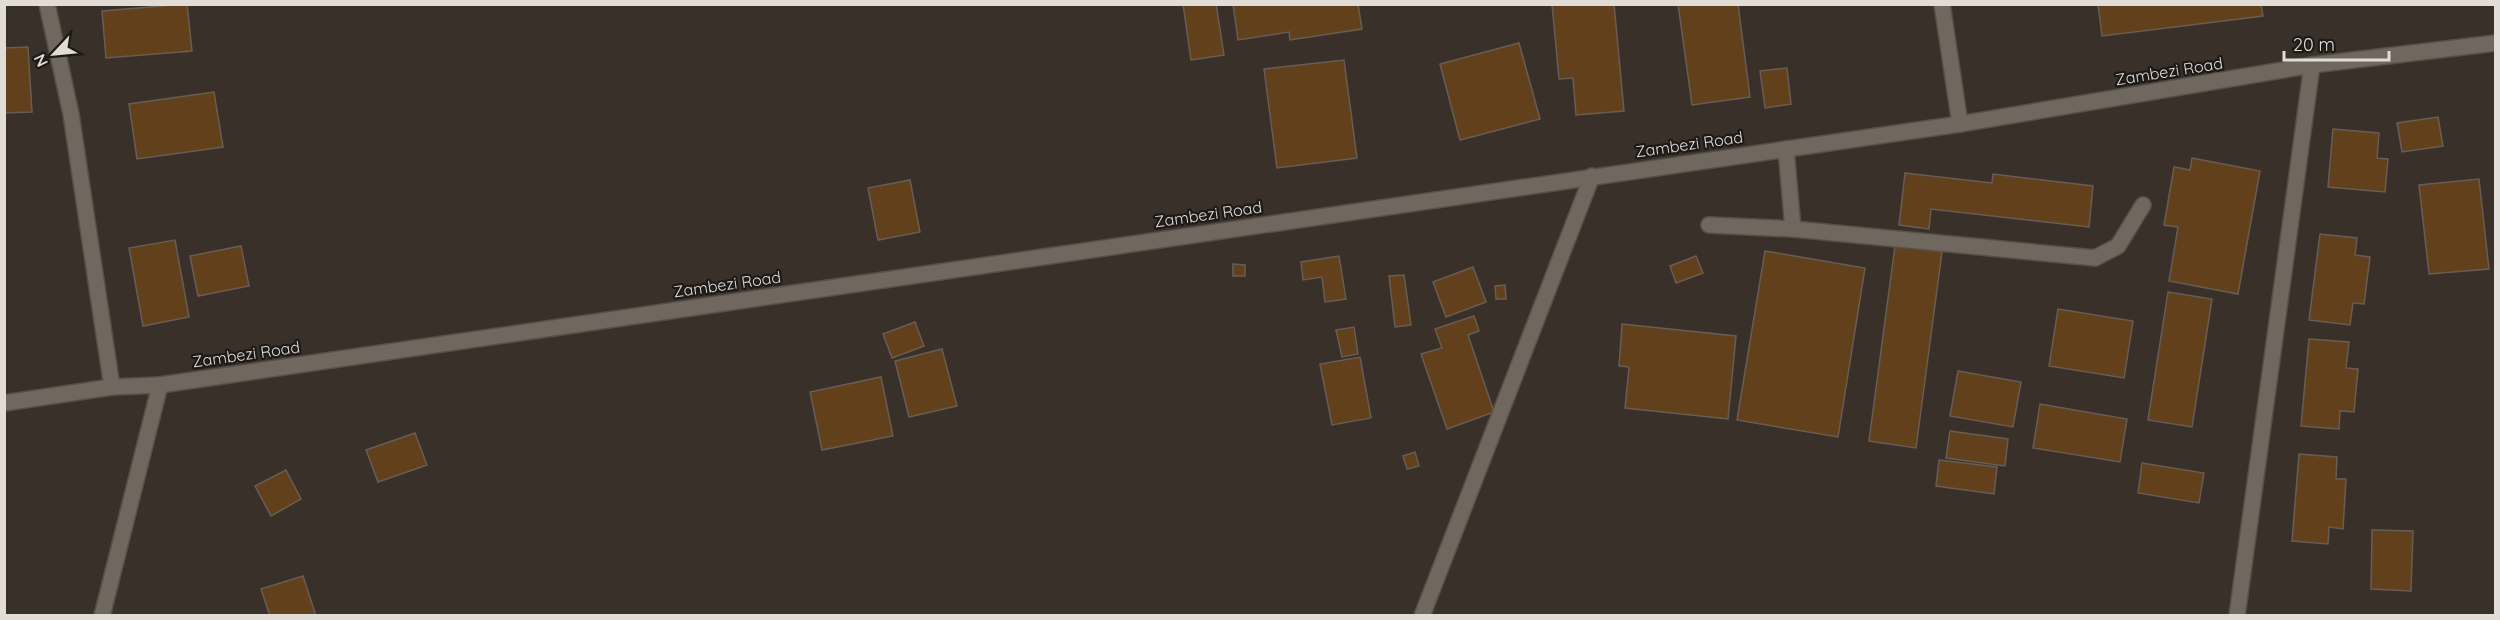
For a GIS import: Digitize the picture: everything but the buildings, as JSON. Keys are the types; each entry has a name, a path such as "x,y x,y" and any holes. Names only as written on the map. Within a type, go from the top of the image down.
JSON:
{"main road":[{"path":"47,4 72,114 111,387"},
{"path":"1942,4 1960,124"},
{"name":"Zambezi Road","path":"4,403 111,387 160,385 1960,124 2312,65 2496,43"},
{"path":"2237,615 2312,65"},
{"path":"1786,148 1793,229"},
{"path":"1422,615 1592,176"},
{"path":"1708,225 1793,229 2095,258 2118,246 2143,205"},
{"path":"102,615 160,385"}]}
